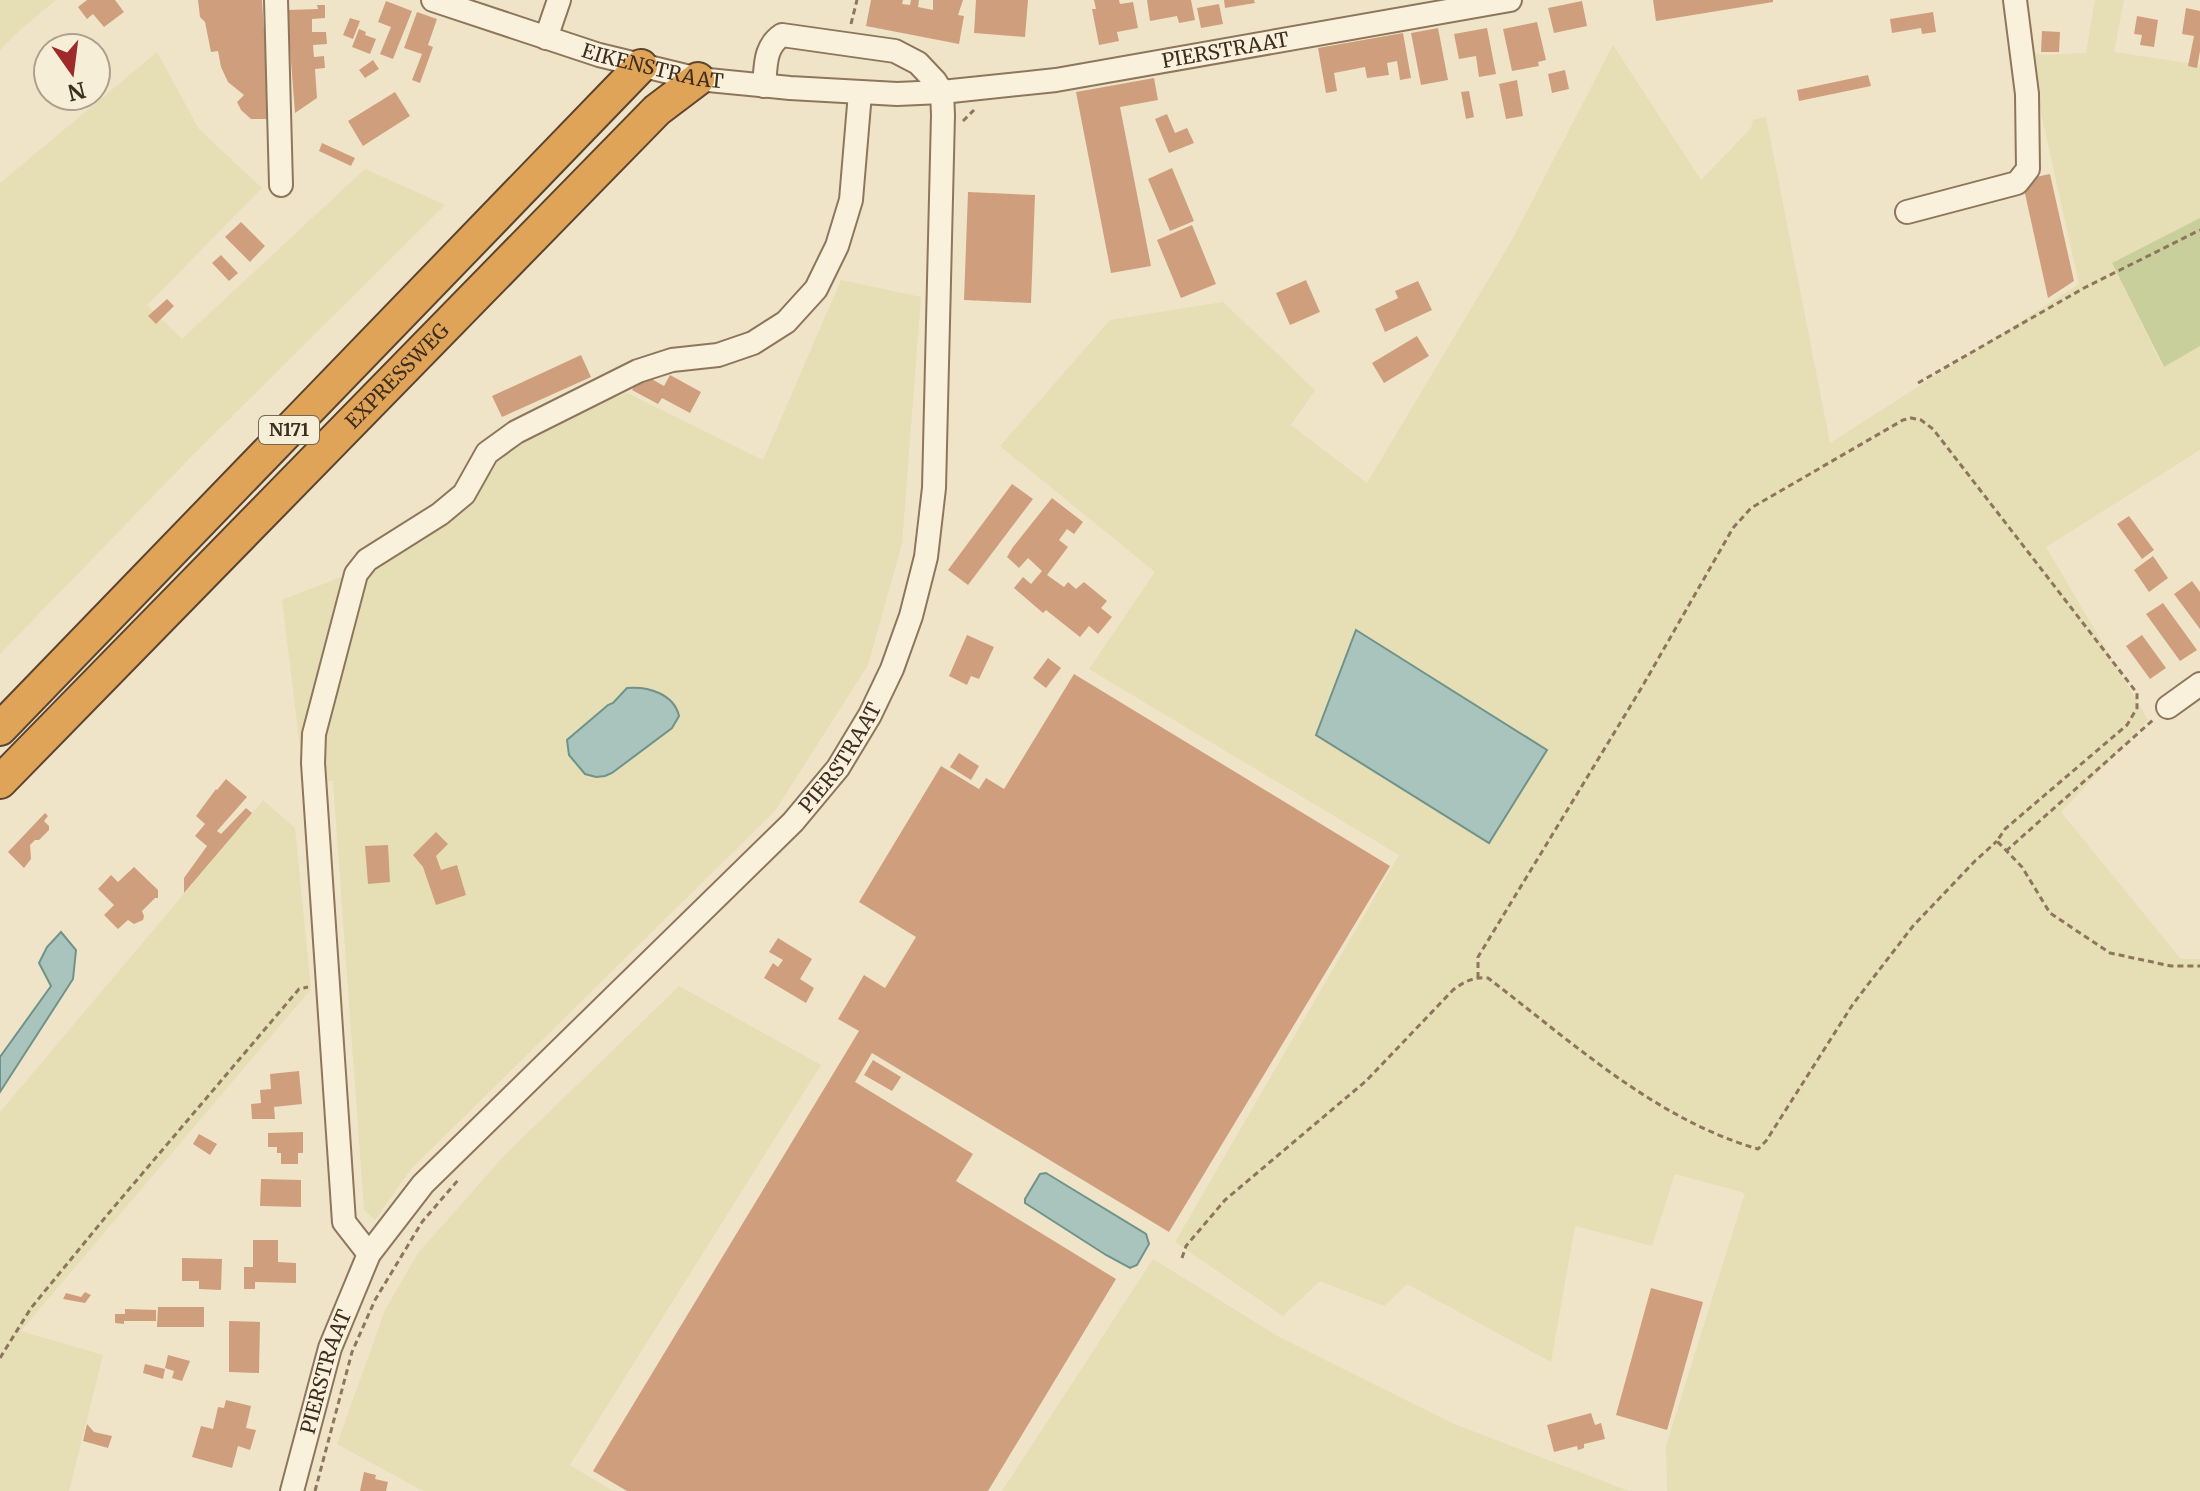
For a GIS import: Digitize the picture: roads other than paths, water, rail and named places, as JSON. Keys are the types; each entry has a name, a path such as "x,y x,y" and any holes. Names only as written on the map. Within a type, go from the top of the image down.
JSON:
{"highway":[{"name":"EXPRESSWEG","path":"0,729 641,66"},
{"name":"EXPRESSWEG","path":"0,782 657,110 698,79"}],"street":[{"path":"276,0 281,185"},
{"name":"EIKENSTRAAT","path":"433,0 641,66 698,79 764,86"},
{"path":"546,38 559,0"},
{"name":"PIERSTRAAT","path":"764,86 860,93 942,92 1056,80 1510,0"},
{"path":"1907,212 2017,183 2028,169 2027,94 2015,0"},
{"path":"764,86 767,55 773,41 782,35 895,51 918,63 942,92"},
{"name":"PIERSTRAAT","path":"292,1491 330,1348 369,1254 423,1184 793,822 838,768 870,715 892,669 911,616 926,557 934,488 942,92"},
{"path":"369,1254 344,1222 313,763 314,734 356,574 367,560 440,514 464,494 487,453 516,432 638,371 672,360 718,355 753,343 786,322 816,289 837,246 851,200 860,93"},
{"path":"2168,707 2200,684"}],"water":[{"path":"1356,630 1547,750 1489,843 1316,735"},
{"path":"627,688 643,688 659,693 672,702 679,716 672,728 612,773 596,777 585,774 569,755 567,740"},
{"path":"61,932 76,950 73,979 0,1092 0,1057 51,986 39,963 47,947"},
{"path":"1046,1173 1146,1234 1149,1244 1137,1265 1130,1268 1106,1255 1025,1203 1040,1174"}]}
